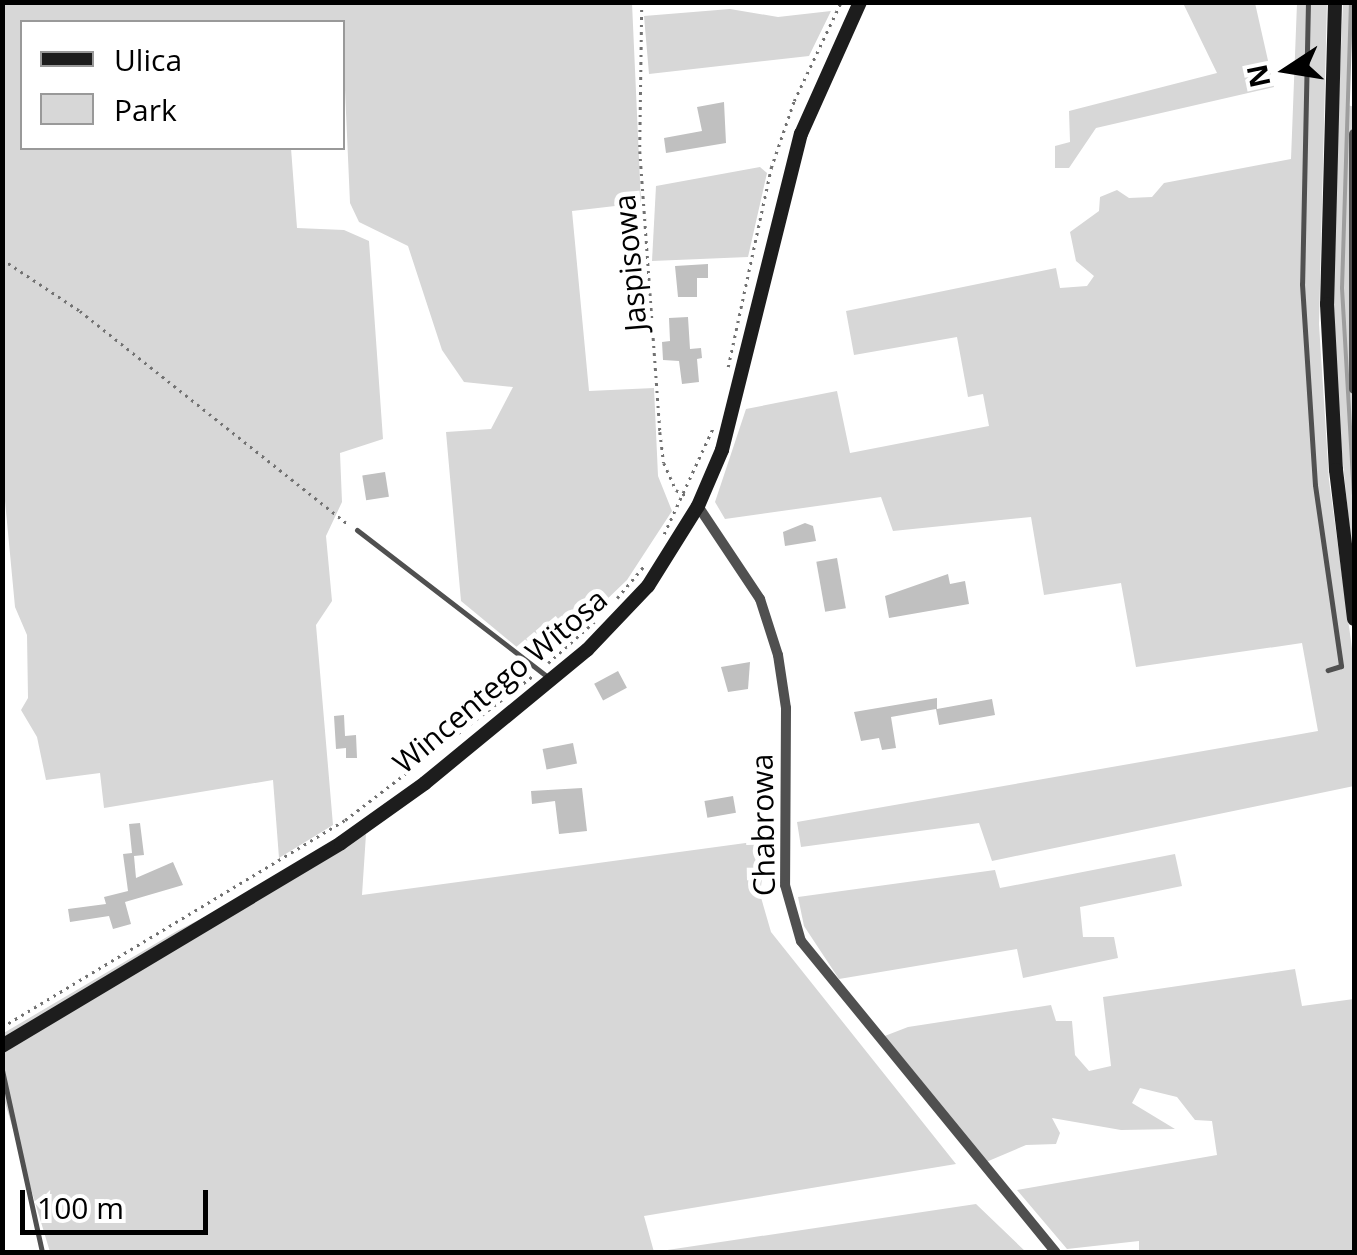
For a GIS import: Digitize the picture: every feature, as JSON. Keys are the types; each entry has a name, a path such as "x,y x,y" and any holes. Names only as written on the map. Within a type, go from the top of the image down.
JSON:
{"main road":[{"name":"Wincentego Witosa","path":"2,1046 341,843 648,586 698,506 740,387 800,134 860,2"},
{"path":"1334,2 1327,304 1336,470 1354,619"}],"street":[{"path":"1354,134 1354,389"},
{"name":"Chabrowa","path":"698,506 760,599 778,655 787,725 784,885 801,941 1056,1252"}],"lane":[{"path":"1308,2 1302,284 1314,485 1340,666 1328,670"},
{"path":"358,530 480,631 546,675"},
{"path":"2,1070 42,1252"}],"path":[{"name":"Jaspisowa","path":"642,2 640,151 660,432 664,463 676,490 698,506"},
{"path":"727,370 771,168 794,101 842,2"},
{"path":"2,259 80,311 358,530"},
{"path":"657,546 686,495 716,417"},
{"path":"609,606 650,556"},
{"path":"2,1027 345,820 546,675 599,618"}],"green space":[{"path":"2,3 632,3 641,203 572,211 589,391 654,388 658,476 672,511 627,580 550,654 530,658 461,601 446,432 491,429 513,387 464,382 442,350 408,246 359,222 350,203 345,20 20,20 20,150 291,150 297,228 344,230 369,241 383,439 340,453 342,502 326,536 332,601 316,625 333,825 279,858 273,780 104,808 100,773 46,780 37,737 21,710 28,698 27,635 15,607 2,469"},
{"path":"1183,3 1255,3 1274,87 1096,128 1069,168 1055,168 1055,146 1070,142 1069,111 1217,73"},
{"path":"1297,3 1327,3 1319,324 1329,480 1354,663 1354,786 992,861 979,823 801,847 797,822 1318,731 1302,643 1136,667 1121,583 1044,595 1031,517 893,531 881,497 725,519 715,502 746,409 837,391 850,453 989,426 983,394 968,397 957,337 854,355 846,311 1056,268 1060,288 1087,286 1094,276 1076,261 1070,232 1099,211 1100,197 1117,190 1129,198 1152,197 1164,183 1291,159"},
{"path":"1343,3 1354,3 1348,105 1354,107 1354,573 1337,404 1332,247"},
{"path":"730,9 778,17 831,11 809,56 649,74 644,16"},
{"path":"760,167 767,173 748,257 652,261 656,186"},
{"path":"366,834 362,895 767,840 760,894 771,932 956,1164 644,1216 654,1252 50,1252 3,1096 2,1034 177,931"},
{"path":"1175,854 1182,886 1080,907 1083,937 1114,937 1118,958 1023,978 1017,949 839,979 804,926 798,897 995,870 1000,888"},
{"path":"1295,969 1302,1006 1354,999 1354,1252 1139,1252 1139,1241 1067,1249 1017,1190 1217,1155 1212,1121 1195,1120 1177,1097 1140,1088 1132,1103 1175,1129 1121,1130 1052,1118 1060,1133 1056,1144 1026,1145 979,1165 877,1039 908,1027 1051,1005 1056,1021 1072,1021 1075,1055 1089,1071 1111,1066 1103,997"},
{"path":"976,1204 1026,1252 654,1252"}],"building":[{"path":"724,102 726,143 666,153 664,138 702,131 697,107"},
{"path":"708,264 708,278 697,278 697,297 678,297 675,266"},
{"path":"688,317 690,349 701,348 702,358 697,359 699,382 682,384 679,361 663,360 662,342 670,341 669,318"},
{"path":"385,472 389,497 366,500 362,476"},
{"path":"805,523 813,526 816,541 785,546 783,532"},
{"path":"837,558 846,608 825,612 816,562"},
{"path":"948,574 950,584 965,581 969,604 889,618 885,596"},
{"path":"750,662 748,689 728,692 721,667"},
{"path":"618,671 627,688 603,700 594,684"},
{"path":"937,698 937,709 992,699 995,715 939,725 936,709 891,717 896,748 882,750 879,738 861,741 854,712"},
{"path":"344,715 345,736 356,735 357,758 346,758 346,748 336,749 334,716"},
{"path":"573,743 577,764 547,770 543,749"},
{"path":"582,788 587,831 559,834 555,801 532,804 531,791"},
{"path":"733,796 736,813 707,818 704,801"},
{"path":"140,823 144,855 134,856 136,878 173,862 183,885 125,902 131,924 113,929 109,916 70,922 68,909 106,904 104,897 128,891 123,854 132,853 129,824"}],"waterway":[{"path":"1351,2 1342,288 1354,495"}]}
